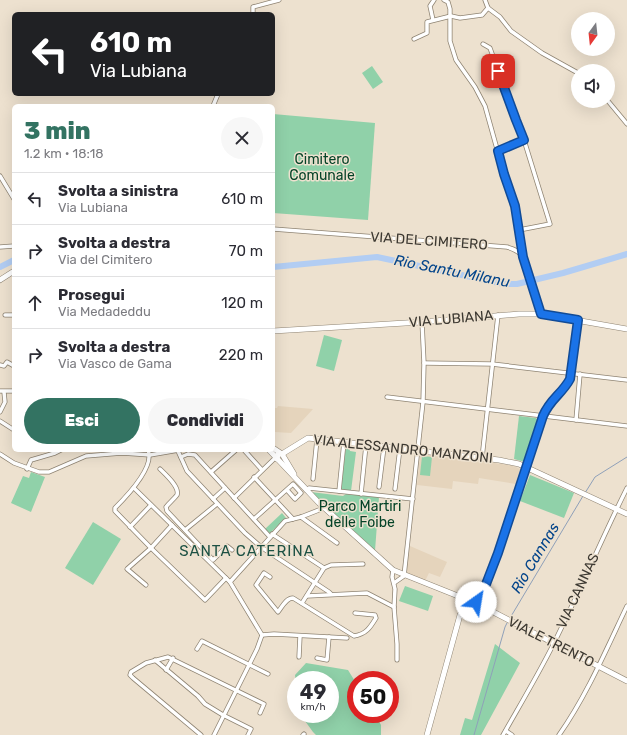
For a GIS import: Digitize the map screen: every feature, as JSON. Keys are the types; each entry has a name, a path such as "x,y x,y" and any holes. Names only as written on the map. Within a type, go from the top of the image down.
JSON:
{"street":[{"path":"253,12 253,7 279,0"},
{"path":"433,20 430,6 434,0"},
{"path":"444,0 448,2 451,16 450,41 456,60 475,87 485,106 504,174 515,206 523,257 541,314"},
{"path":"485,0 488,8 500,17 511,31 542,53 571,69"},
{"path":"414,39 427,33 427,22 451,16 460,18 482,15 488,8 488,0"},
{"path":"483,44 490,48 524,140 550,224 519,230"},
{"path":"614,108 627,124"},
{"path":"498,151 524,140"},
{"path":"0,176 12,196"},
{"name":"VIA DEL CIMITERO","path":"275,229 507,247 517,250 523,257"},
{"path":"0,247 12,246"},
{"path":"0,280 12,272"},
{"name":"VIA LUBIANA","path":"275,331 422,322 498,315 541,314 627,329"},
{"path":"4,315 12,315"},
{"path":"482,458 498,315"},
{"path":"270,452 275,459 324,508 393,570 473,606 487,584 527,468 543,416 549,403 566,385 571,373 578,320"},
{"path":"394,583 404,576 413,499 424,363 422,322"},
{"path":"0,365 4,366 7,362 12,365"},
{"path":"424,363 492,364 627,380"},
{"path":"576,420 580,374"},
{"path":"0,412 6,402 2,391"},
{"path":"387,397 627,426"},
{"path":"0,421 12,429"},
{"name":"VIA ALESSANDRO MANZONI","path":"275,459 278,454 282,454 308,438 512,462 627,514"},
{"path":"313,479 317,439"},
{"path":"339,491 344,442"},
{"path":"361,494 366,445"},
{"path":"379,487 384,446"},
{"path":"395,489 400,448"},
{"path":"275,449 282,454 300,484"},
{"path":"27,468 31,460 57,452"},
{"path":"149,452 150,461 134,488 115,511 205,600 226,578"},
{"path":"0,454 27,468 39,472 49,472 86,456 122,454 150,455 167,452"},
{"path":"180,452 187,471 236,524 260,547 331,594"},
{"path":"210,472 232,452"},
{"path":"246,452 262,470"},
{"path":"181,457 188,454 195,455 234,498 271,535 324,568"},
{"path":"234,498 275,459"},
{"path":"160,468 177,487 178,492 166,507 167,511 213,560 227,546 232,550"},
{"path":"254,478 293,519"},
{"path":"134,488 230,582 262,635"},
{"path":"213,498 225,488"},
{"path":"306,490 309,488 413,499"},
{"name":"VIA CANNAS","path":"504,733 535,681 627,488"},
{"path":"254,519 287,490"},
{"path":"186,530 217,504"},
{"path":"130,527 151,505"},
{"path":"230,582 285,521 301,517 324,508"},
{"path":"301,517 336,543"},
{"path":"146,585 127,569 151,548 172,525"},
{"path":"302,603 324,568 332,565 363,564"},
{"path":"393,570 392,577 394,583 397,660"},
{"path":"270,577 264,573 256,585 278,612 290,598 293,598 354,636 366,632 376,618 375,616 355,614"},
{"path":"394,583 398,573"},
{"path":"307,596 331,594 370,594 394,607"},
{"name":"VIALE TRENTO","path":"475,602 627,681"},
{"path":"428,735 460,615 469,603"},
{"path":"559,735 571,718 627,606"},
{"path":"262,635 274,634 348,638"},
{"path":"214,735 262,635"},
{"path":"298,657 300,636"},
{"path":"317,658 328,660 329,637"},
{"path":"197,649 202,641 268,674"},
{"path":"200,735 130,675 131,672 146,663 168,657 173,658 264,704 260,713"},
{"path":"166,670 173,658"},
{"path":"155,660 198,696 205,704 251,729 248,735"},
{"path":"504,733 512,735"}],"shaded area":[{"path":"278,406 313,409 291,433 275,432 275,408"},
{"path":"420,454 511,465 520,469 516,484 479,478 478,484 453,481 452,489 417,485"},
{"path":"410,546 447,562 440,577 429,573 425,581 406,573"}],"green space":[{"path":"372,66 383,82 373,89 362,73"},
{"name":"Cimitero Comunale","path":"275,114 375,123 368,220 275,213"},
{"path":"324,335 342,340 334,371 316,366"},
{"path":"519,416 536,418 538,421 525,462 514,459"},
{"path":"346,445 348,445 350,451 356,452 351,491 341,490"},
{"path":"422,456 432,457 430,476 420,475"},
{"path":"31,472 45,477 31,512 11,503 23,476 29,478"},
{"path":"530,475 574,493 564,518 520,501"},
{"name":"Parco Martiri delle Foibe","path":"311,492 343,496 346,494 379,497 375,551"},
{"path":"282,513 286,518 269,534 265,529"},
{"path":"93,522 121,539 93,585 65,568"},
{"path":"405,586 433,596 428,611 399,601"},
{"path":"495,644 520,663 481,735 460,735 465,718 472,720"},
{"path":"306,663 348,670 347,723 380,723 381,735 316,735 306,723 339,723 339,671 299,671"}],"waterway":[{"name":"Rio Santu Milanu","path":"275,267 377,257 504,284 517,284 563,273 627,254"},
{"name":"Rio Santu Milanu","path":"0,267 12,261"},
{"name":"Rio Cannas","path":"585,493 595,477 627,457"},
{"name":"Rio Cannas","path":"510,618 583,496"},
{"name":"Rio Cannas","path":"474,735 507,623"}],"district":[{"name":"SANTA CATERINA","path":"247,551"}],"route":[{"path":"476,602 475,600 483,592 487,584 546,408 570,379 578,320 541,314 531,286 523,257 515,206 498,151 524,140 498,71"}]}
